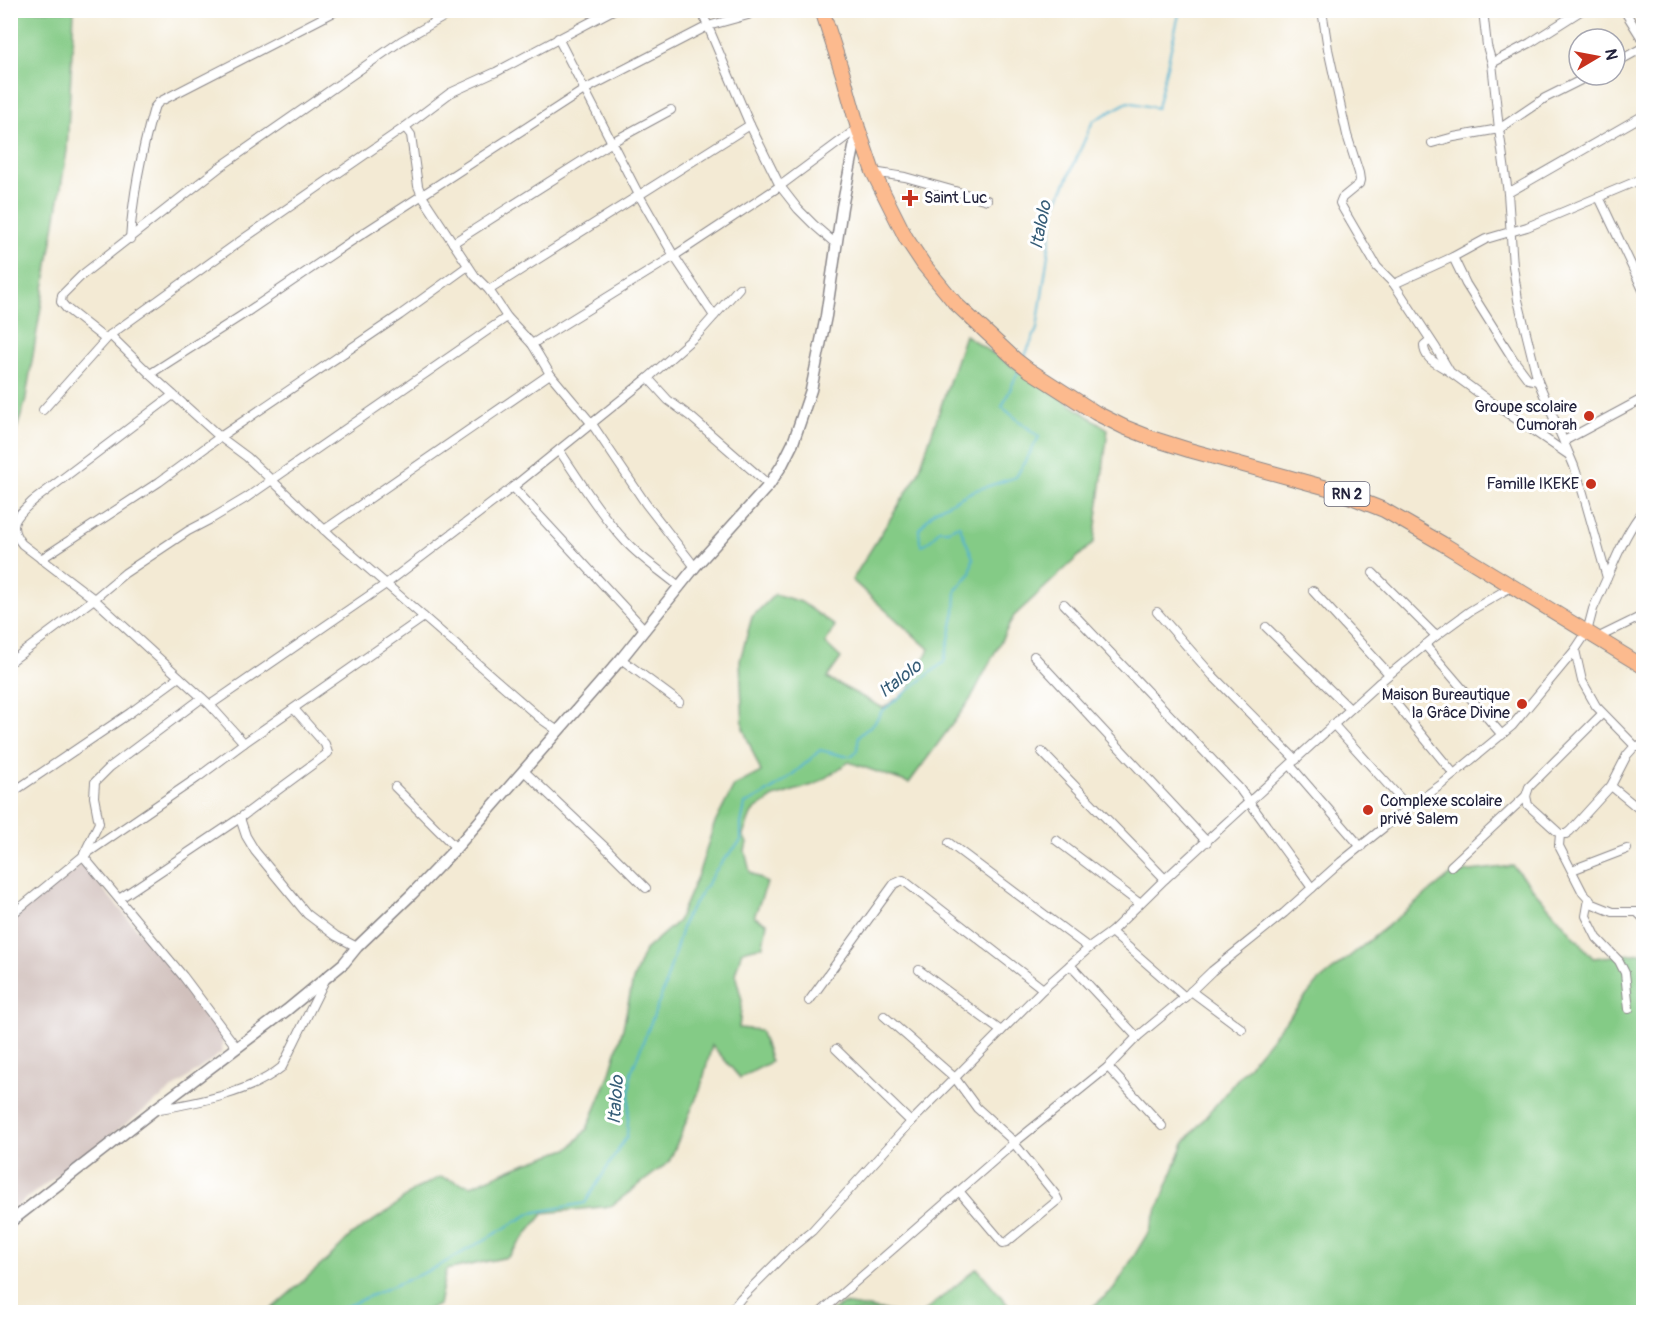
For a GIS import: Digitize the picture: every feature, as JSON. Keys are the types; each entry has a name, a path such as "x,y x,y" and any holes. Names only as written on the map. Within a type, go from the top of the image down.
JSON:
{"highway":[{"name":"RN 2","path":"822,10 873,172 906,238 924,265 955,303 1016,360 1096,413 1124,427 1189,450 1331,489 1384,510 1643,666"}],"street":[{"path":"130,239 132,205 139,167 154,108 159,102 338,10"},
{"path":"456,10 401,41 220,167 82,275 62,295 61,302 150,374 220,437 247,458 324,530 541,719 558,731"},
{"path":"43,410 107,337 255,231 405,128 450,93 496,72 613,10"},
{"path":"701,10 750,124 780,186 806,217 837,245"},
{"path":"1322,10 1347,135 1360,180 1357,187 1340,202 1377,267 1394,284 1450,372 1569,455"},
{"path":"1483,10 1508,193 1515,286 1538,381 1583,493 1607,578"},
{"path":"1492,63 1530,43 1582,10"},
{"path":"1624,10 1644,42"},
{"path":"150,374 584,90 708,26 748,15"},
{"path":"558,38 639,195 714,316"},
{"path":"1627,56 1644,47"},
{"path":"1432,143 1454,136 1499,129 1545,98 1567,87"},
{"path":"453,243 612,142 671,110"},
{"path":"1508,193 1644,115"},
{"path":"489,290 750,124"},
{"path":"405,128 411,135 418,186 422,196 468,266 489,290 507,317 532,344 550,374 592,424 646,504 696,567"},
{"path":"532,344 675,256 780,186 858,128"},
{"path":"10,1222 287,1010 344,963 357,946 456,848 769,485 793,443 811,390 858,128"},
{"path":"873,172 905,177 987,200"},
{"path":"1394,284 1486,239 1527,227 1644,178"},
{"path":"1599,197 1644,292"},
{"path":"1453,257 1466,284 1513,359 1528,379 1538,381"},
{"path":"41,559 159,483 220,437 468,266"},
{"path":"210,705 386,584 513,488 648,378 699,333 740,288"},
{"path":"10,662 125,573 271,480 507,317"},
{"path":"324,530 550,374"},
{"path":"648,378 668,400 692,417 769,485"},
{"path":"173,395 20,512 13,530 22,544 94,599 179,676 210,705 244,744"},
{"path":"1564,441 1644,398"},
{"path":"559,450 627,543 680,587"},
{"path":"513,488 645,630"},
{"path":"1592,635 1593,609 1625,537 1644,510"},
{"path":"1373,573 1437,636"},
{"path":"730,1312 790,1249 812,1231 911,1122 1043,989 1089,948 1111,932 1138,903 1378,683 1470,611 1511,587"},
{"path":"1313,591 1389,674"},
{"path":"1064,604 1239,788 1312,888"},
{"path":"1157,612 1293,763 1361,847"},
{"path":"821,1312 1014,1143 1108,1067 1137,1037 1212,971 1361,847 1502,735 1520,717 1575,650 1592,635 1644,615"},
{"path":"10,916 83,856 424,617"},
{"path":"1266,627 1350,709"},
{"path":"1425,645 1502,735"},
{"path":"1526,796 1528,805 1560,834 1566,834 1611,786 1628,755 1639,747 1602,714 1590,696 1582,681 1575,650"},
{"path":"1034,656 1207,842"},
{"path":"621,659 679,702"},
{"path":"10,794 130,713 179,676"},
{"path":"1378,683 1454,774"},
{"path":"83,856 99,823 93,796 95,782 110,767 202,698"},
{"path":"119,899 240,818 328,753 325,744 294,709"},
{"path":"1451,866 1526,796 1529,787 1602,714"},
{"path":"1333,724 1409,808"},
{"path":"1042,752 1165,879"},
{"path":"524,771 646,888"},
{"path":"1611,786 1644,813"},
{"path":"395,787 456,848"},
{"path":"240,818 246,836 255,850 307,914 336,936 357,946"},
{"path":"1560,834 1559,846 1583,893 1593,903 1613,912 1636,912 1644,919"},
{"path":"1056,840 1138,903"},
{"path":"950,843 1089,948"},
{"path":"1572,870 1627,849"},
{"path":"83,856 183,976 237,1048"},
{"path":"809,1001 894,884 903,880 1043,989"},
{"path":"1589,899 1586,916 1596,938 1619,961 1625,973 1629,1009"},
{"path":"1111,932 1188,994 1242,1029"},
{"path":"1070,965 1137,1037"},
{"path":"919,970 1000,1031"},
{"path":"154,1110 222,1096 274,1074 282,1067 327,977"},
{"path":"884,1016 955,1078 977,1108 1014,1143 1058,1200 1003,1243 958,1191"},
{"path":"836,1049 911,1122"},
{"path":"1108,1067 1162,1126"}],"shaded area":[{"path":"82,864 223,1031 222,1052 11,1210 11,917"}],"green space":[{"path":"11,10 74,11 67,151 25,403 11,447"},
{"path":"965,335 1108,429 1094,542 1014,616 970,700 909,783 849,762 816,784 774,797 752,812 743,835 747,843 745,851 750,872 767,883 754,917 767,923 763,946 742,951 735,974 742,1000 739,1028 760,1030 771,1062 740,1078 712,1045 701,1087 669,1162 611,1206 544,1213 508,1257 446,1270 439,1305 421,1312 268,1312 328,1259 351,1235 387,1212 414,1190 440,1177 471,1186 518,1166 570,1148 587,1129 609,1076 623,1028 633,980 645,950 678,921 699,872 714,825 734,786 761,772 743,728 740,660 752,617 775,594 801,602 835,626 825,643 841,658 827,678 883,708 907,691 929,649 852,580 918,474"},
{"path":"1513,866 1593,958 1643,953 1643,1312 1086,1312 1114,1289 1149,1231 1184,1143 1318,982 1453,873"},
{"path":"977,1268 1014,1312 924,1312"},
{"path":"843,1304 893,1312 830,1312"}],"waterway":[{"name":"Italolo","path":"1023,360 1037,329 1055,207 1093,121 1128,102 1157,108 1180,10"},
{"name":"Italolo","path":"333,1312 437,1267 531,1213 585,1203 627,1136 631,1073 664,989 685,918 720,864 741,841 741,824 745,804 785,780 820,750 853,756 857,750 859,736 875,722 882,711 944,662 955,612 956,590 970,574 973,558 959,525 948,530 939,530 922,546 919,529 934,511 973,491 1016,477 1039,437 1002,407 1019,370"}],"place":[{"name":"Saint Luc","path":"910,198"},
{"name":"Groupe scolaire Cumorah","path":"1589,416"},
{"name":"Famille IKEKE","path":"1591,484"},
{"name":"Maison Bureautique la Grâce Divine","path":"1522,704"},
{"name":"Complexe scolaire privé Salem","path":"1368,810"}]}
